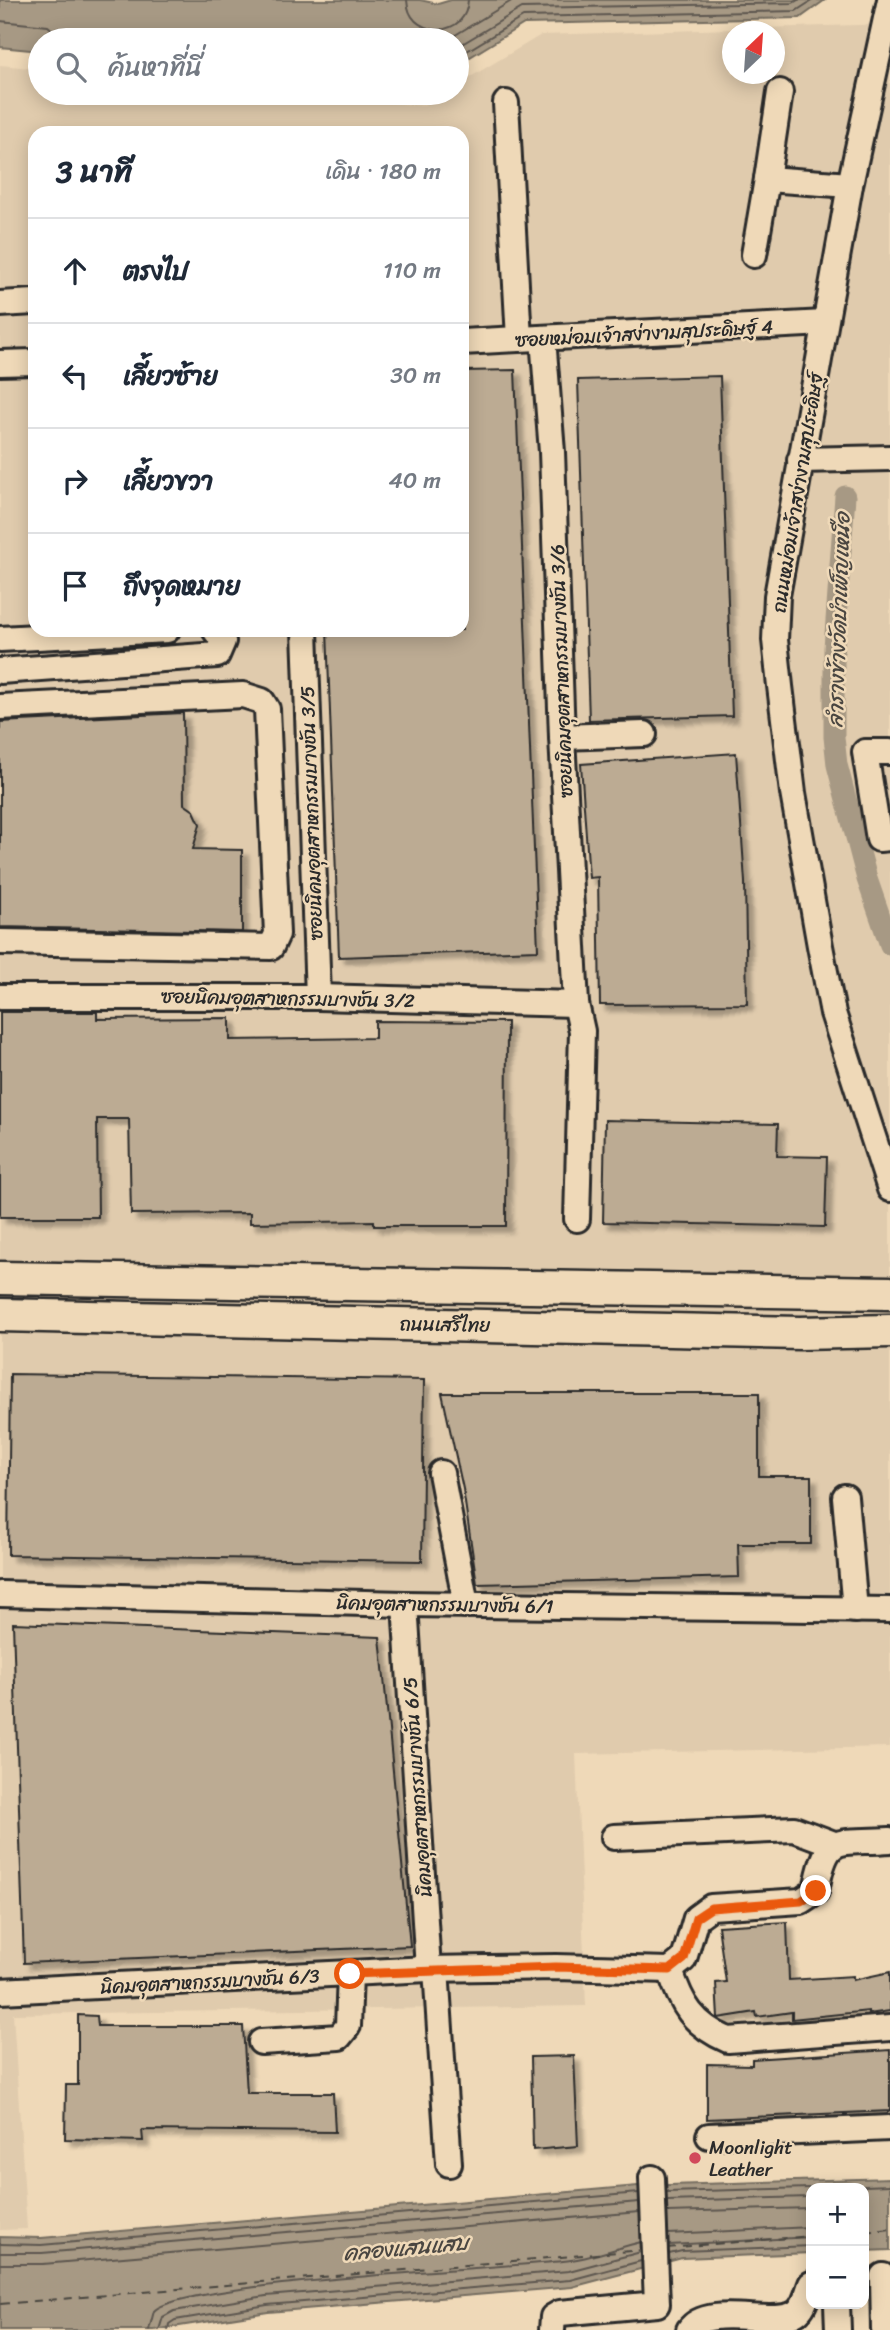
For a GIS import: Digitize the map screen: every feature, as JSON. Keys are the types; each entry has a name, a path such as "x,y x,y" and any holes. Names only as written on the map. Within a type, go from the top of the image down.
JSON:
{"main road":[{"name":"ถนนเสรีไทย","path":"0,1278 890,1293"},
{"name":"ถนนเสรีไทย","path":"0,1315 800,1333 890,1331"}],"street":[{"name":"ถนนหม่อมเจ้าสง่างามสุประดิษฐ์","path":"890,1 882,79 850,185 800,460 777,596 775,640 793,793 833,1013 890,1188"},
{"path":"754,255 780,92"},
{"name":"ซอยนิคมอุตสาหกรรมบางชัน 3/6","path":"506,103 531,338 552,452 562,737 576,1004 582,1031 578,1219"},
{"path":"767,178 850,185"},
{"path":"0,304 28,302"},
{"name":"ซอยหม่อมเจ้าสง่างามสุประดิษฐ์ 4","path":"469,342 825,323"},
{"path":"0,363 28,362"},
{"path":"800,460 890,458"},
{"path":"0,671 216,654 223,641 220,637"},
{"name":"ซอยนิคมอุตสาหกรรมบางชัน 3/5","path":"304,637 318,997"},
{"path":"0,708 243,695 262,701 267,709 277,934 271,947 0,943"},
{"path":"562,737 644,734"},
{"path":"890,752 865,752 878,839 890,838"},
{"name":"ซอยนิคมอุตสาหกรรมบางชัน 3/2","path":"0,997 318,997 576,1004"},
{"path":"441,1473 466,1605"},
{"path":"845,1497 855,1609"},
{"name":"นิคมอุตสาหกรรมบางชัน 6/1","path":"0,1594 405,1604 890,1610"},
{"name":"นิคมอุตสาหกรรมบางชัน 6/5","path":"405,1604 449,2164"},
{"path":"614,1837 794,1829 834,1844 890,1840"},
{"path":"834,1844 823,1853 816,1891 801,1901 711,1908 696,1918 684,1959 670,1970 681,2003 714,2034 728,2039 890,2028"},
{"name":"นิคมอุตสาหกรรมบางชัน 6/3","path":"0,1991 432,1969 556,1967 670,1970"},
{"path":"261,2042 338,2037 348,2026 350,1974"},
{"path":"709,2136 890,2128"},
{"path":"552,2330 553,2317 561,2313 655,2305 657,2293 653,2179"},
{"path":"879,2276 884,2330"},
{"path":"689,2330 701,2320 714,2318 791,2316 802,2307 806,2297"},
{"path":"837,2309 838,2330"}],"shaded area":[{"path":"890,24 890,1747 576,1754 586,2006 13,2014 27,2229 0,2230 0,65 28,68 28,105 469,105 469,78 541,35 722,29 722,84 785,84 785,27"}],"water":[{"path":"0,0 420,0 438,4 451,0 825,0 800,18 524,24 469,58 469,28 28,28 28,50 0,47"},
{"name":"คลองแสนแสบ","path":"890,2178 890,2250 869,2251 869,2183 806,2183 806,2253 682,2258 572,2287 268,2312 154,2330 0,2330 0,2237 41,2238 638,2186"}],"building":[{"path":"515,370 538,950 339,957 327,637 469,637 469,371"},
{"path":"720,376 732,716 589,720 578,380"},
{"path":"183,713 184,804 194,811 200,824 193,849 242,850 242,932 0,927 0,722"},
{"path":"736,753 745,882 747,1004 600,1005 598,877 589,878 581,764"},
{"path":"0,1012 97,1012 97,1019 230,1018 230,1040 375,1038 375,1021 507,1022 506,1226 374,1226 374,1221 250,1223 250,1213 131,1214 129,1119 97,1119 98,1217 0,1217"},
{"path":"605,1120 778,1124 777,1156 827,1157 825,1227 603,1222"},
{"path":"10,1374 424,1380 422,1561 8,1555"},
{"path":"442,1393 759,1393 759,1476 811,1476 811,1544 738,1544 739,1577 477,1584 463,1489"},
{"path":"13,1623 380,1637 410,1946 24,1963"},
{"path":"787,1922 789,1980 853,1976 853,1980 890,1972 890,2011 792,2019 792,2012 757,2017 756,2012 718,2018 716,1983 726,1982 718,1926"},
{"path":"78,2015 97,2016 98,2026 243,2026 247,2093 333,2093 335,2132 142,2130 143,2141 65,2139 66,2085 78,2085"},
{"path":"890,2050 890,2111 707,2119 707,2064 752,2065 752,2059"},
{"path":"574,2056 578,2146 533,2150 531,2057"}],"waterway":[{"name":"ลำรางข้างวัดบำเพ็ญเหนือ","path":"845,496 834,648 834,737 837,765 867,879 890,945"}],"ferry route":[{"path":"869,2231 890,2229"},
{"path":"666,2248 806,2236"},
{"path":"0,2304 643,2250"}],"place":[{"name":"Moonlight Leather","path":"695,2158"}],"route":[{"path":"350,1974 428,1969 556,1967 670,1970 684,1959 696,1918 711,1908 801,1901 816,1891"}]}
